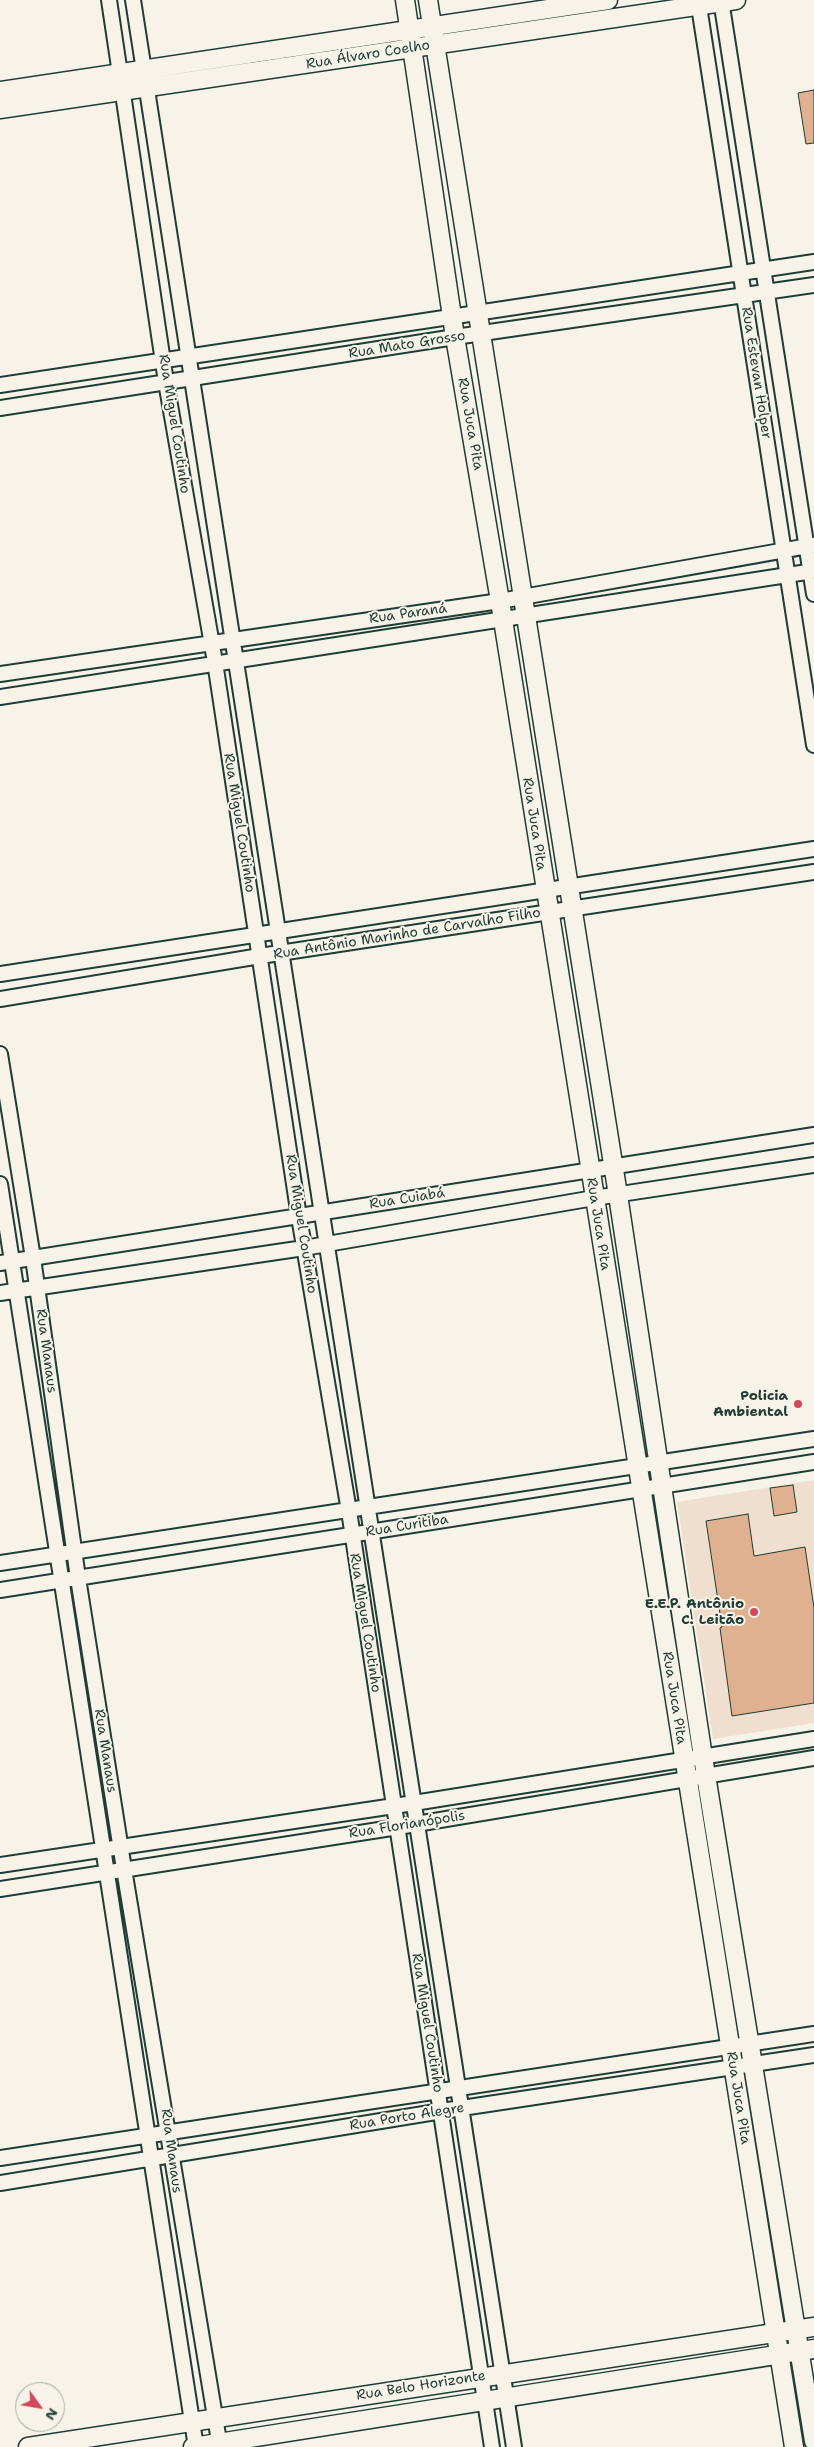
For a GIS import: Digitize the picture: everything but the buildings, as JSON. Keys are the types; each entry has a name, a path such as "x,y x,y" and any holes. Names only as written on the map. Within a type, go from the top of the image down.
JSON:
{"street":[{"name":"Rua Miguel Coutinho","path":"109,0 166,382 215,662 298,1216 349,1511 351,1535 398,1827 437,2093 442,2111 483,2376 492,2447"},
{"name":"Rua Miguel Coutinho","path":"133,0 514,2447"},
{"name":"Rua Juca Pita","path":"405,0 455,337 500,600 589,1170 794,2447"},
{"name":"Rua Juca Pita","path":"428,0 571,909 618,1195 703,1756 796,2330 807,2350 814,2441"},
{"name":"Rua Álvaro Coelho","path":"0,91 608,0"},
{"name":"Rua Álvaro Coelho","path":"0,109 147,89 698,3 726,1"},
{"name":"Rua Estevan Holper","path":"726,1 763,270 810,546 814,594"},
{"name":"Rua Estevan Holper","path":"698,3 814,745"},
{"name":"Rua Mato Grosso","path":"0,385 814,262"},
{"name":"Rua Mato Grosso","path":"0,408 455,337 814,284"},
{"name":"Rua Paraná","path":"0,674 500,600 810,546"},
{"name":"Rua Paraná","path":"0,696 812,572"},
{"name":"Rua Antônio Marinho de Carvalho Filho","path":"0,974 814,849"},
{"name":"Rua Antônio Marinho de Carvalho Filho","path":"0,999 260,956 814,872"},
{"name":"Rua Manaus","path":"0,1054 33,1258 78,1578 120,1846 219,2445"},
{"name":"Rua Cuiabá","path":"6,1262 814,1135"},
{"path":"0,1293 304,1248 594,1198 814,1166"},
{"name":"Rua Manaus","path":"0,1184 6,1262 16,1290 195,2447"},
{"name":"Rua Curitiba","path":"0,1563 660,1464 814,1439"},
{"name":"Rua Curitiba","path":"0,1590 814,1462"},
{"path":"44,1468 62,1466"},
{"name":"Rua Florianópolis","path":"0,1865 414,1803 814,1739"},
{"name":"Rua Florianópolis","path":"0,1889 417,1824 706,1774 814,1758"},
{"name":"Rua Porto Alegre","path":"0,2158 169,2134 814,2034"},
{"name":"Rua Porto Alegre","path":"0,2183 152,2160 461,2108 814,2055"},
{"name":"Rua Belo Horizonte","path":"28,2447 502,2373 777,2334 814,2327"},
{"name":"Rua Belo Horizonte","path":"195,2447 219,2445 807,2350"}],"shaded area":[{"name":"E.E.P. Antônio C. Leitão","path":"814,1480 814,1723 713,1739 677,1502"}],"place":[{"name":"Policia Ambiental","path":"798,1404"},
{"name":"E.E.P. Antônio C. Leitão","path":"754,1612"}]}
